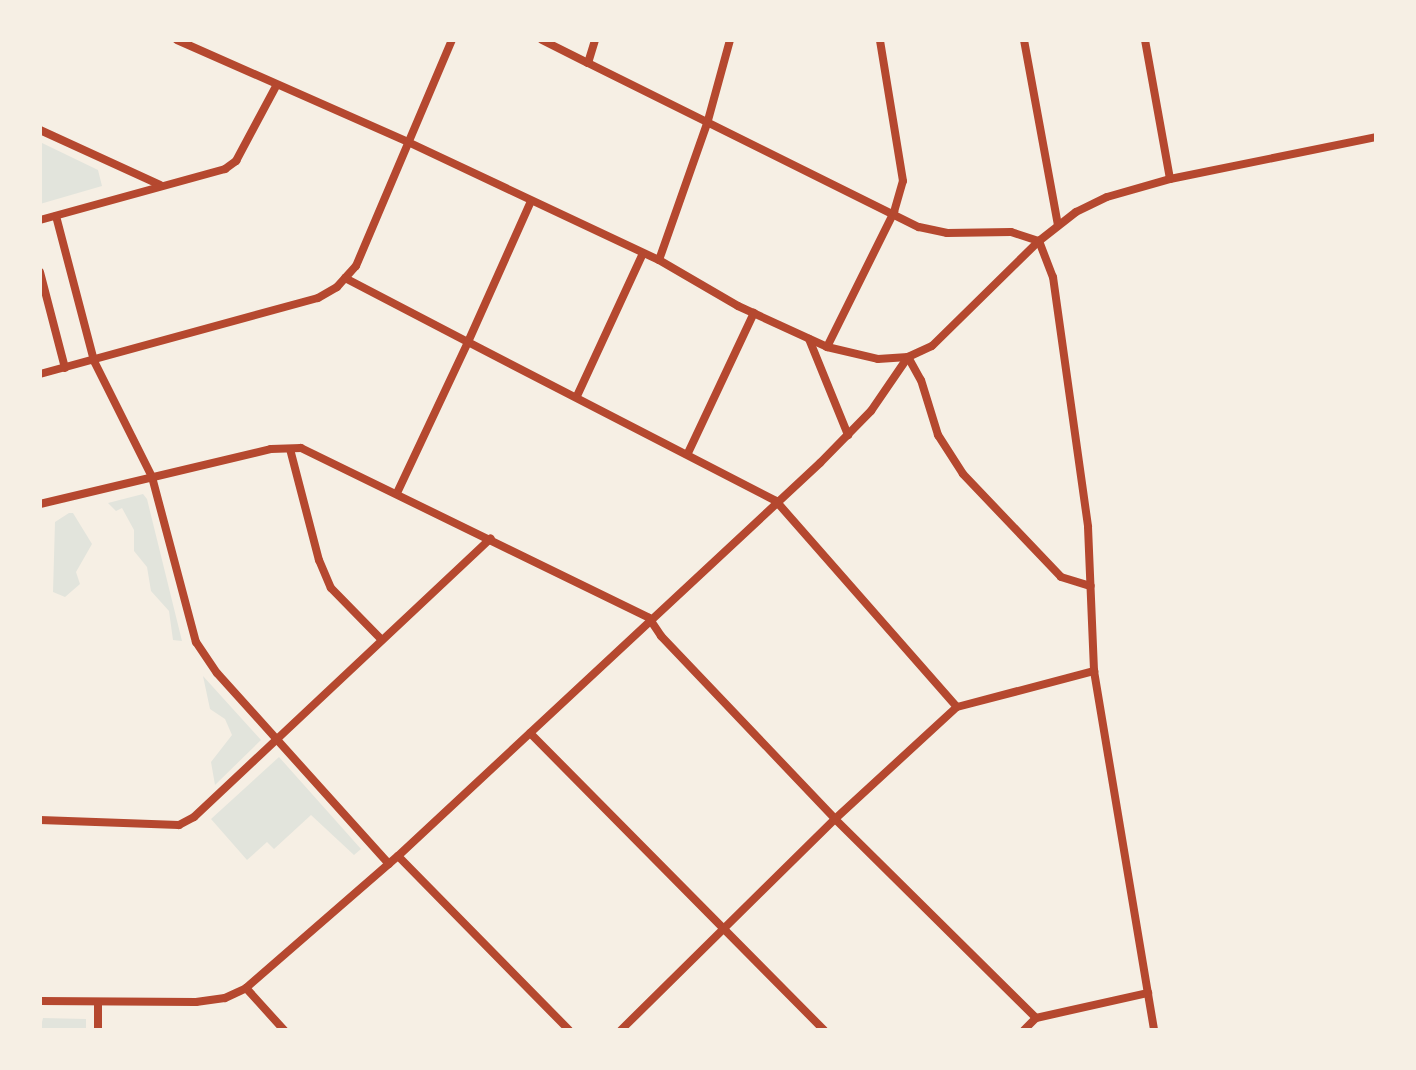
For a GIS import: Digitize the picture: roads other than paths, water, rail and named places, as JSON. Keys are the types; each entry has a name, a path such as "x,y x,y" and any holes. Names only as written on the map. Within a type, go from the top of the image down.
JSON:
{"street":[{"path":"177,40 408,142 659,260 754,313 809,339 868,358 908,357 932,346 1039,241 1058,225 1107,197 1170,179 1376,137"},
{"path":"40,374 318,298 345,278 356,266 452,40"},
{"path":"542,40 707,124 932,230 1011,232 1039,241"},
{"path":"588,63 595,40"},
{"path":"659,260 707,124 730,40"},
{"path":"827,347 894,212 903,181 880,40"},
{"path":"1024,40 1058,225"},
{"path":"1145,40 1170,179"},
{"path":"40,220 225,169 236,161 276,86"},
{"path":"40,130 161,185"},
{"path":"397,493 531,201"},
{"path":"56,216 94,361 152,477 196,642 217,673 389,864"},
{"path":"1039,241 1053,277 1088,527 1094,671 1154,1030"},
{"path":"577,396 643,253"},
{"path":"40,272 65,368"},
{"path":"345,278 776,501 957,707"},
{"path":"688,453 754,313"},
{"path":"809,339 848,435"},
{"path":"40,1001 98,1004 196,1002 225,998 246,988 398,856 848,435 886,392 908,357"},
{"path":"908,357 921,380 938,435 963,474 1061,577 1091,586"},
{"path":"40,504 271,449 301,448 491,538 649,618 661,636 835,819 1036,1018"},
{"path":"290,449 319,560 331,588 381,639"},
{"path":"40,820 179,825 194,817 491,538"},
{"path":"621,1030 835,819 957,707 1094,671"},
{"path":"530,733 824,1030"},
{"path":"398,856 569,1030"},
{"path":"246,988 284,1030"},
{"path":"1024,1030 1036,1018 1148,993"},
{"path":"98,1004 98,1030"}]}
